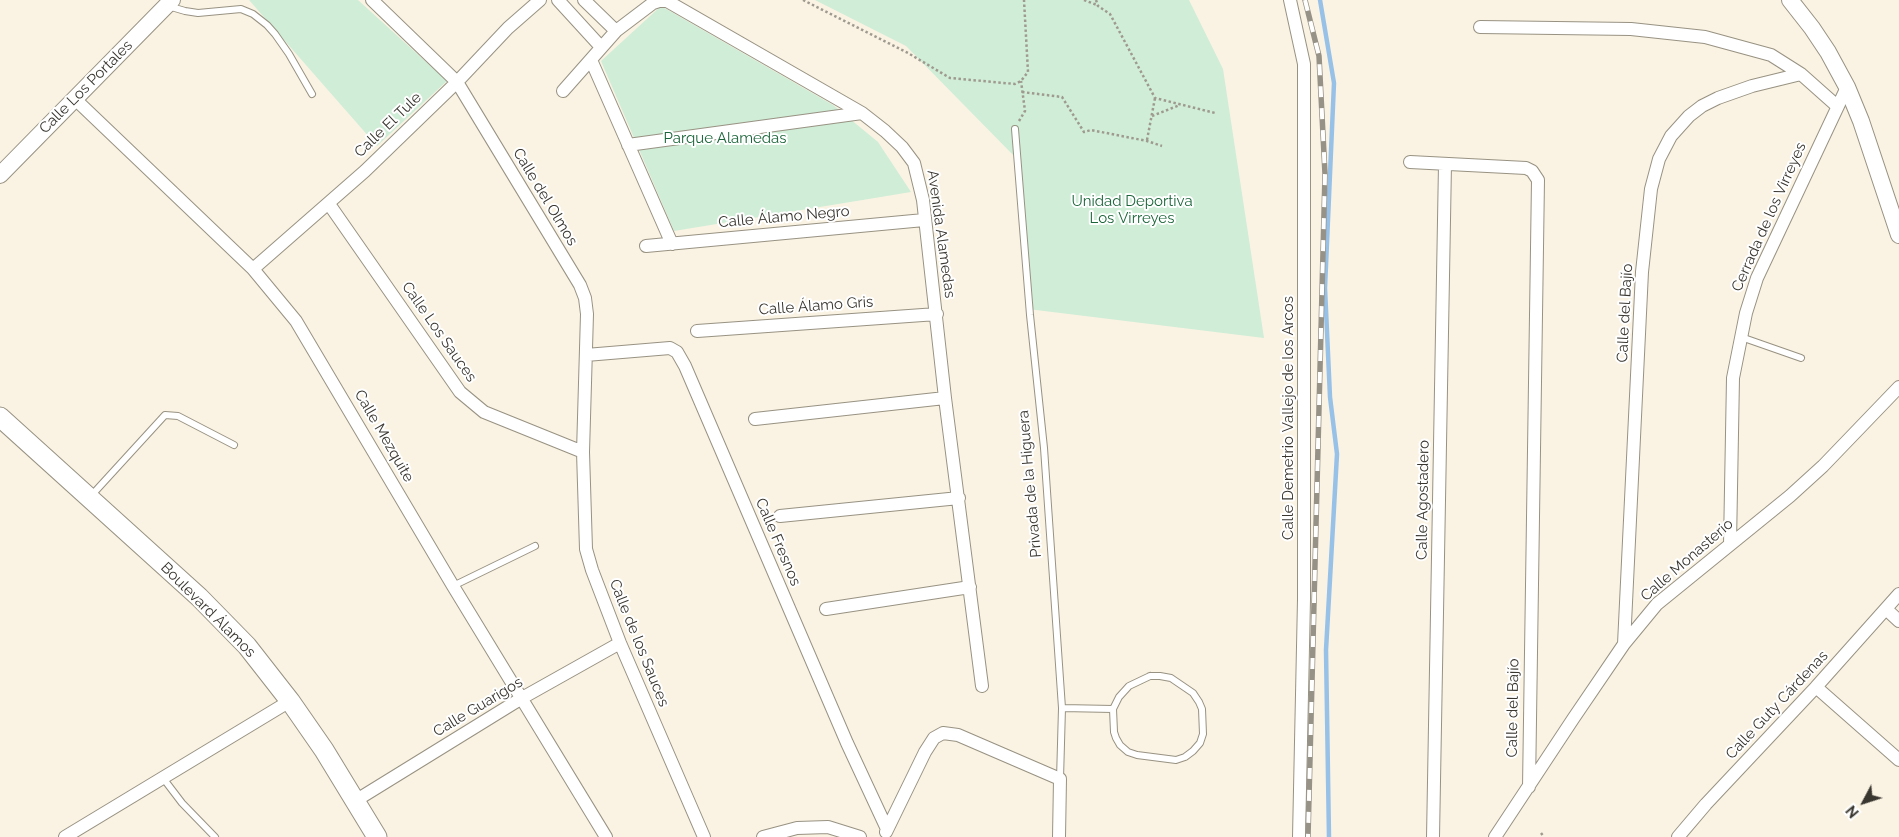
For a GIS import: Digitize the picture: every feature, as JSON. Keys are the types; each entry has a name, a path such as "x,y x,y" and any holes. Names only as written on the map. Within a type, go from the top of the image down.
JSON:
{"main road":[{"name":"Boulevard Álamos","path":"0,417 198,598 247,646 290,701 324,750 377,837"}],"street":[{"name":"Calle del Olmos","path":"372,0 457,82 580,285 586,298 587,314 583,452"},
{"name":"Calle El Tule","path":"254,269 329,204 457,82 508,28 540,0"},
{"path":"558,0 601,47"},
{"path":"584,0 616,31"},
{"name":"Calle Demetrio Vallejo de los Arcos","path":"1290,0 1304,64 1304,599 1300,837"},
{"path":"1790,0 1823,44 1847,87 1864,129 1899,235"},
{"name":"Avenida Alamedas","path":"563,91 616,31 653,3 667,1 862,113 885,131 914,163 920,182 937,314 945,398 982,686"},
{"name":"Calle Los Portales","path":"0,175 170,3"},
{"path":"1480,26 1631,29 1705,37 1771,55 1801,74 1837,106"},
{"path":"591,60 672,244"},
{"name":"Calle del Bajío","path":"1624,644 1642,272 1651,189 1659,159 1671,136 1689,116 1702,106 1752,86 1801,74"},
{"name":"Cerrada de los Virreyes","path":"1730,544 1733,378 1740,336 1758,278 1847,87"},
{"name":"Calle Mezquite","path":"75,99 254,269 296,322 453,586 606,837"},
{"path":"628,145 862,113"},
{"path":"1410,162 1445,164"},
{"name":"Calle del Bajío","path":"1445,164 1526,168 1532,171 1538,180 1528,787"},
{"name":"Calle Agostadero","path":"1433,837 1445,164"},
{"name":"Calle Los Sauces","path":"329,204 460,392 490,415 583,452"},
{"name":"Calle Álamo Negro","path":"646,246 924,220"},
{"name":"Calle Álamo Gris","path":"697,331 937,314"},
{"name":"Calle Fresnos","path":"586,355 670,348 676,352 685,366 886,833"},
{"name":"Calle Monasterio","path":"1495,837 1624,644 1664,597 1790,496 1823,466 1899,387"},
{"path":"755,419 945,398"},
{"name":"Calle de los Sauces","path":"583,452 586,549 592,570 620,643 704,837"},
{"path":"780,516 959,498"},
{"path":"826,609 970,587"},
{"name":"Calle Guty Cárdenas","path":"1678,837 1899,594"},
{"path":"1886,609 1899,621"},
{"name":"Calle Guarigos","path":"355,801 522,698 620,643"},
{"path":"1816,687 1899,760"},
{"path":"65,837 290,701"},
{"path":"886,833 925,752 934,738 943,733 958,735 1060,779"},
{"name":"Privada de la Higuera","path":"1059,837 1060,779"},
{"path":"763,837 797,828 828,826 860,837"}],"lane":[{"path":"170,3 185,12 198,13 241,9 253,14 267,24 275,34 312,94"},
{"name":"Privada de la Higuera","path":"1015,129 1030,315 1044,448 1062,708 1060,779"},
{"path":"1740,336 1801,358"},
{"path":"89,498 165,415 178,416 234,445"},
{"path":"453,586 535,546"},
{"path":"1150,676 1171,678 1193,693 1199,702 1202,709 1203,734 1200,743 1193,752 1176,760 1137,755 1128,752 1120,745 1116,738 1113,710 1119,697 1128,686 1138,680 1150,676"},
{"path":"1062,708 1113,710"},
{"path":"163,778 182,803 215,837"}],"path":[{"path":"803,0 908,53 950,78 1015,84 1022,81 1028,72 1024,0"},
{"path":"1084,0 1110,14 1155,98 1147,141"},
{"path":"1096,0 1098,6"},
{"path":"1015,129 1025,111 1022,81"},
{"path":"1022,92 1062,97 1084,132 1090,130 1147,141 1162,146"},
{"path":"1155,98 1215,113"},
{"path":"1152,116 1180,104"},
{"path":"1541,833 1544,837"}],"green space":[{"path":"249,0 358,0 447,81 377,146"},
{"name":"Unidad Deportiva Los Virreyes","path":"815,0 1189,0 1223,69 1264,338 1028,309 1018,160 906,46"},
{"name":"Parque Alamedas","path":"661,6 833,105 878,142 911,192 674,231 601,61"}],"waterway":[{"path":"1320,0 1334,83 1325,288 1330,397 1337,454 1326,650 1329,837"}],"railway":[{"path":"1305,0 1319,56 1325,174 1308,837"}]}
